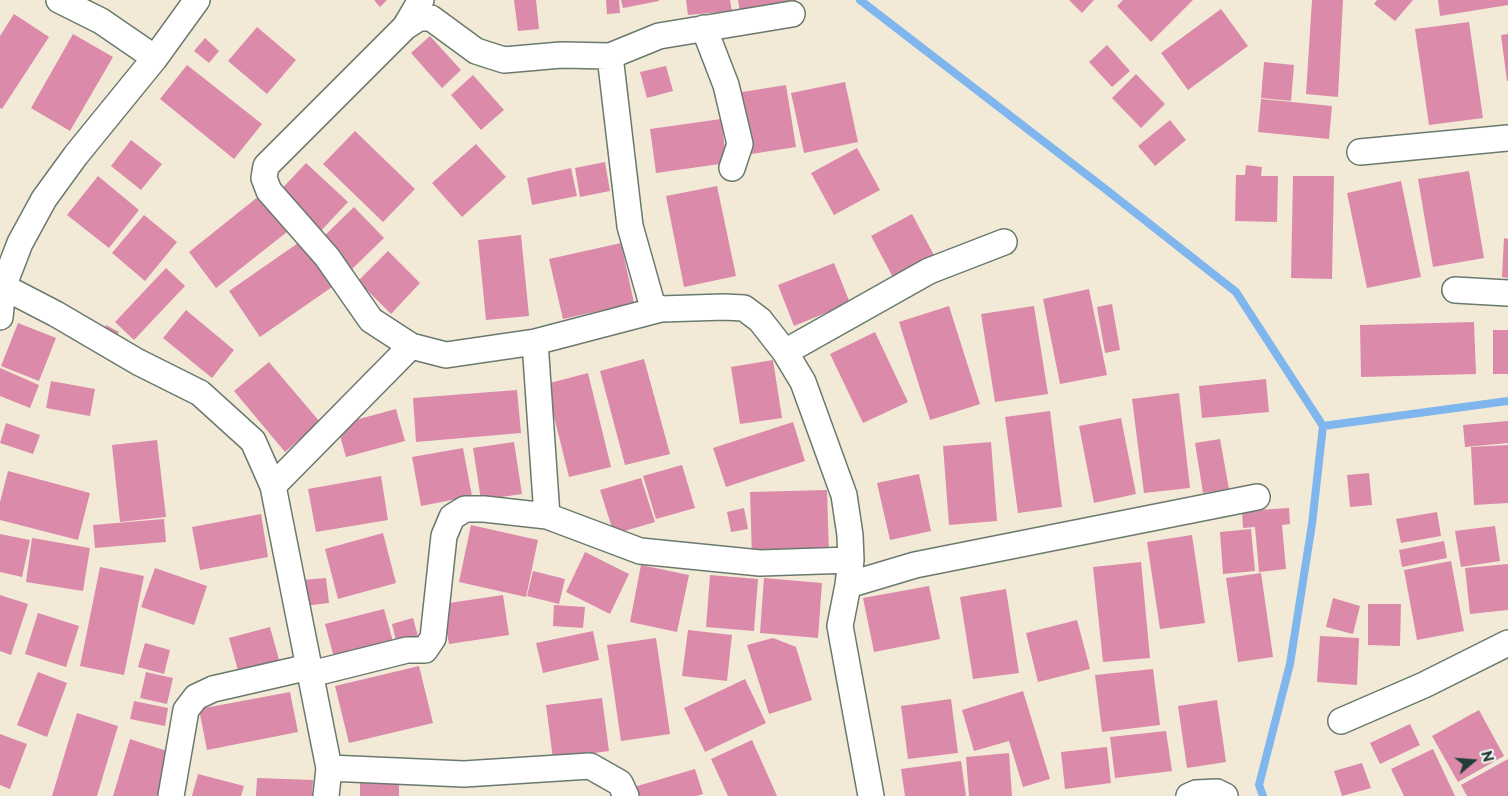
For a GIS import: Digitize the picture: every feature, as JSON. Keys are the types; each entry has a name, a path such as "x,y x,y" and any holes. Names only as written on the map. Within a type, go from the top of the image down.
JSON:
{"street":[{"path":"59,0 101,21 155,58"},
{"path":"0,317 2,286 20,243 44,199 76,155 155,58 197,0"},
{"path":"405,27 421,0"},
{"path":"792,14 659,36 610,56 561,55 504,60 476,51 431,18 419,18 405,27 266,166 264,178 269,191 327,257 371,320 411,346 446,355 534,342 661,309 744,308 760,320 785,352 803,382 844,496 850,535 850,572 840,626 871,796"},
{"path":"704,28 726,85 740,144 732,168"},
{"path":"610,56 630,226 650,299 652,304 661,309"},
{"path":"1360,152 1508,138"},
{"path":"785,352 929,271 1004,242"},
{"path":"2,286 56,314 138,362 200,393 253,441 273,486 329,768 326,796"},
{"path":"1455,290 1508,293"},
{"path":"534,342 547,516"},
{"path":"273,486 411,346"},
{"path":"171,796 186,710 196,697 213,689 407,650 425,650 433,638 444,536 452,517 466,509 484,509 547,516 640,551 850,572 915,565 1257,498"},
{"path":"1341,721 1424,685 1508,643"},
{"path":"329,768 464,774 590,766 620,783 626,796"},
{"path":"1189,796 1196,793 1216,792 1225,796"}],"building":[{"path":"374,0 387,0 380,7"},
{"path":"514,0 536,0 539,29 518,31"},
{"path":"606,0 619,0 620,13 607,14"},
{"path":"621,0 659,0 659,1 623,8"},
{"path":"686,0 730,0 732,11 688,15"},
{"path":"738,0 796,0 797,12 741,19"},
{"path":"1069,0 1094,0 1082,13"},
{"path":"1123,0 1193,0 1151,42 1117,6"},
{"path":"1312,0 1343,0 1338,97 1306,94"},
{"path":"1377,0 1413,0 1395,21 1374,4"},
{"path":"1438,0 1508,0 1508,5 1440,16"},
{"path":"1221,9 1248,46 1188,90 1161,53"},
{"path":"14,14 49,37 2,109 0,108 0,36"},
{"path":"1469,22 1483,118 1429,125 1415,29"},
{"path":"257,27 296,60 267,94 228,61"},
{"path":"73,34 113,57 70,131 31,108"},
{"path":"1508,34 1508,81 1507,81 1501,35"},
{"path":"430,36 461,70 442,88 411,53"},
{"path":"205,38 219,51 209,63 194,51"},
{"path":"1107,45 1130,71 1112,87 1089,62"},
{"path":"1264,62 1294,65 1291,101 1261,98"},
{"path":"187,65 262,124 234,159 160,99"},
{"path":"666,66 673,91 647,98 640,72"},
{"path":"1136,74 1165,104 1141,128 1112,98"},
{"path":"473,75 504,110 481,130 451,95"},
{"path":"845,82 858,142 804,153 791,93"},
{"path":"786,85 796,147 745,155 736,93"},
{"path":"1261,99 1332,106 1329,139 1258,132"},
{"path":"721,119 727,163 656,173 650,129"},
{"path":"1170,120 1186,140 1155,166 1138,146"},
{"path":"355,131 415,189 383,222 323,164"},
{"path":"131,140 162,164 141,190 111,166"},
{"path":"476,144 506,177 462,217 432,183"},
{"path":"857,148 880,190 834,215 811,173"},
{"path":"605,162 610,191 580,197 575,168"},
{"path":"306,163 348,202 318,234 276,195"},
{"path":"1246,165 1262,167 1261,176 1278,176 1277,222 1235,221 1236,175 1245,175"},
{"path":"571,168 577,196 532,205 527,178"},
{"path":"1469,171 1484,258 1433,267 1418,179"},
{"path":"98,176 139,210 109,248 67,215"},
{"path":"1293,176 1334,176 1332,279 1291,278"},
{"path":"1401,181 1421,277 1367,288 1347,193"},
{"path":"717,186 736,276 684,287 666,196"},
{"path":"259,196 287,232 216,288 189,252"},
{"path":"354,207 384,238 350,271 320,240"},
{"path":"912,214 936,259 895,281 871,236"},
{"path":"144,215 177,242 145,281 112,253"},
{"path":"521,235 529,316 486,320 478,240"},
{"path":"1504,238 1508,239 1508,278 1502,277"},
{"path":"301,241 332,287 260,337 229,291"},
{"path":"621,243 634,303 563,319 549,259"},
{"path":"388,251 420,283 391,314 358,281"},
{"path":"834,263 850,303 794,326 778,285"},
{"path":"166,268 185,286 134,340 115,322"},
{"path":"1089,289 1107,375 1060,384 1043,299"},
{"path":"1112,304 1120,350 1105,353 1097,307"},
{"path":"949,306 980,404 930,420 899,322"},
{"path":"1034,306 1048,394 995,402 981,314"},
{"path":"186,310 234,350 212,378 163,338"},
{"path":"1474,322 1476,374 1361,377 1360,325"},
{"path":"18,323 56,338 39,381 1,366"},
{"path":"106,325 119,332 113,342 101,335"},
{"path":"1493,330 1508,330 1508,374 1493,374"},
{"path":"875,332 908,402 863,423 830,354"},
{"path":"644,359 670,454 625,465 600,371"},
{"path":"773,360 782,418 740,424 731,367"},
{"path":"269,362 320,422 285,452 234,391"},
{"path":"0,368 39,385 30,408 0,396"},
{"path":"588,373 611,467 569,477 546,384"},
{"path":"1266,379 1269,412 1202,418 1199,386"},
{"path":"51,381 95,389 90,416 46,408"},
{"path":"517,390 521,433 416,442 413,398"},
{"path":"1179,393 1190,488 1144,493 1132,399"},
{"path":"396,409 405,441 346,457 337,425"},
{"path":"1050,411 1062,507 1018,513 1005,417"},
{"path":"1121,418 1136,494 1094,503 1079,426"},
{"path":"1508,421 1508,443 1465,447 1463,425"},
{"path":"793,422 805,461 726,487 713,448"},
{"path":"6,423 40,435 33,454 0,443"},
{"path":"1220,439 1229,489 1203,493 1195,443"},
{"path":"157,440 166,517 120,522 112,445"},
{"path":"514,442 522,494 481,500 473,448"},
{"path":"991,442 997,521 949,525 943,446"},
{"path":"1508,445 1508,503 1474,505 1471,447"},
{"path":"463,448 472,496 421,506 412,457"},
{"path":"682,465 695,508 656,519 643,476"},
{"path":"8,471 90,493 78,540 0,520 0,502"},
{"path":"1369,473 1372,505 1350,507 1347,475"},
{"path":"919,474 931,531 890,540 877,483"},
{"path":"381,476 388,520 316,532 308,489"},
{"path":"641,478 655,522 614,534 600,490"},
{"path":"827,490 829,555 752,557 750,492"},
{"path":"744,508 748,529 731,532 727,512"},
{"path":"1289,508 1290,524 1282,525 1286,569 1259,572 1255,527 1243,528 1242,511"},
{"path":"1437,512 1441,536 1401,543 1396,519"},
{"path":"261,514 268,557 200,570 192,527"},
{"path":"164,519 166,542 95,548 93,525"},
{"path":"471,525 538,540 526,597 459,582"},
{"path":"1495,526 1500,561 1461,567 1455,531"},
{"path":"1251,529 1255,571 1223,574 1220,532"},
{"path":"383,533 396,583 338,599 325,549"},
{"path":"0,534 30,540 22,577 0,572"},
{"path":"1192,535 1205,623 1160,629 1147,542"},
{"path":"32,538 90,548 83,591 26,582"},
{"path":"1444,541 1447,558 1402,567 1399,550"},
{"path":"585,552 629,574 610,614 566,592"},
{"path":"1451,561 1464,631 1417,640 1404,570"},
{"path":"1141,562 1150,658 1103,662 1093,567"},
{"path":"1508,564 1508,610 1470,614 1465,568"},
{"path":"641,565 689,575 677,632 630,622"},
{"path":"100,567 144,576 124,675 80,666"},
{"path":"155,568 207,586 194,625 141,607"},
{"path":"533,571 565,579 559,604 527,596"},
{"path":"1261,573 1273,657 1238,662 1226,578"},
{"path":"710,575 758,579 754,631 706,627"},
{"path":"326,578 329,603 304,606 302,580"},
{"path":"764,578 822,583 818,638 760,633"},
{"path":"929,586 940,639 874,652 863,598"},
{"path":"1006,589 1019,673 973,679 960,597"},
{"path":"0,595 28,604 11,655 0,651"},
{"path":"503,595 509,635 449,644 442,604"},
{"path":"1333,598 1360,606 1353,634 1326,627"},
{"path":"1368,604 1401,604 1400,646 1368,645"},
{"path":"554,605 585,607 583,628 553,626"},
{"path":"384,609 395,649 336,665 325,624"},
{"path":"38,613 79,626 66,667 25,654"},
{"path":"413,618 419,640 397,645 392,624"},
{"path":"1077,620 1090,669 1038,682 1026,633"},
{"path":"270,627 281,667 240,678 229,638"},
{"path":"688,630 732,635 727,681 682,676"},
{"path":"593,631 599,660 543,673 536,643"},
{"path":"1320,636 1359,638 1357,685 1317,682"},
{"path":"656,638 670,734 621,741 607,645"},
{"path":"773,638 796,647 812,700 769,714 747,645"},
{"path":"145,643 170,650 164,674 138,667"},
{"path":"419,666 433,723 349,743 335,686"},
{"path":"1153,669 1160,725 1102,732 1095,675"},
{"path":"38,672 67,683 47,737 17,725"},
{"path":"146,672 173,678 167,704 140,698"},
{"path":"745,679 766,723 705,752 684,708"},
{"path":"1023,691 1050,779 1023,787 1009,741 974,751 962,710"},
{"path":"290,692 298,732 207,750 199,709"},
{"path":"602,698 609,751 553,759 546,705"},
{"path":"951,699 958,753 908,759 901,706"},
{"path":"1217,700 1226,762 1187,768 1178,706"},
{"path":"134,701 168,708 165,726 130,719"},
{"path":"1479,710 1504,756 1458,782 1432,736"},
{"path":"77,713 118,726 97,796 52,796"},
{"path":"1410,724 1420,745 1380,764 1370,743"},
{"path":"1166,731 1172,771 1115,778 1110,737"},
{"path":"0,734 27,744 10,789 0,785"},
{"path":"130,739 173,753 160,796 113,796"},
{"path":"752,740 777,796 728,796 711,759"},
{"path":"1107,747 1111,783 1065,789 1061,752"},
{"path":"1433,749 1455,796 1404,796 1391,769"},
{"path":"1009,753 1012,796 969,796 966,757"},
{"path":"1508,759 1508,796 1467,796 1461,785"},
{"path":"961,761 966,796 905,796 901,769"},
{"path":"1362,763 1371,788 1342,796 1334,771"},
{"path":"695,769 703,794 696,796 637,796 634,787"},
{"path":"198,774 244,786 241,796 192,796"},
{"path":"360,777 399,777 399,796 360,796"},
{"path":"257,778 313,780 312,796 256,796"}],"waterway":[{"path":"860,0 1236,292 1323,426 1312,524 1290,664 1259,785 1263,796"},
{"path":"1323,426 1508,401"}]}
